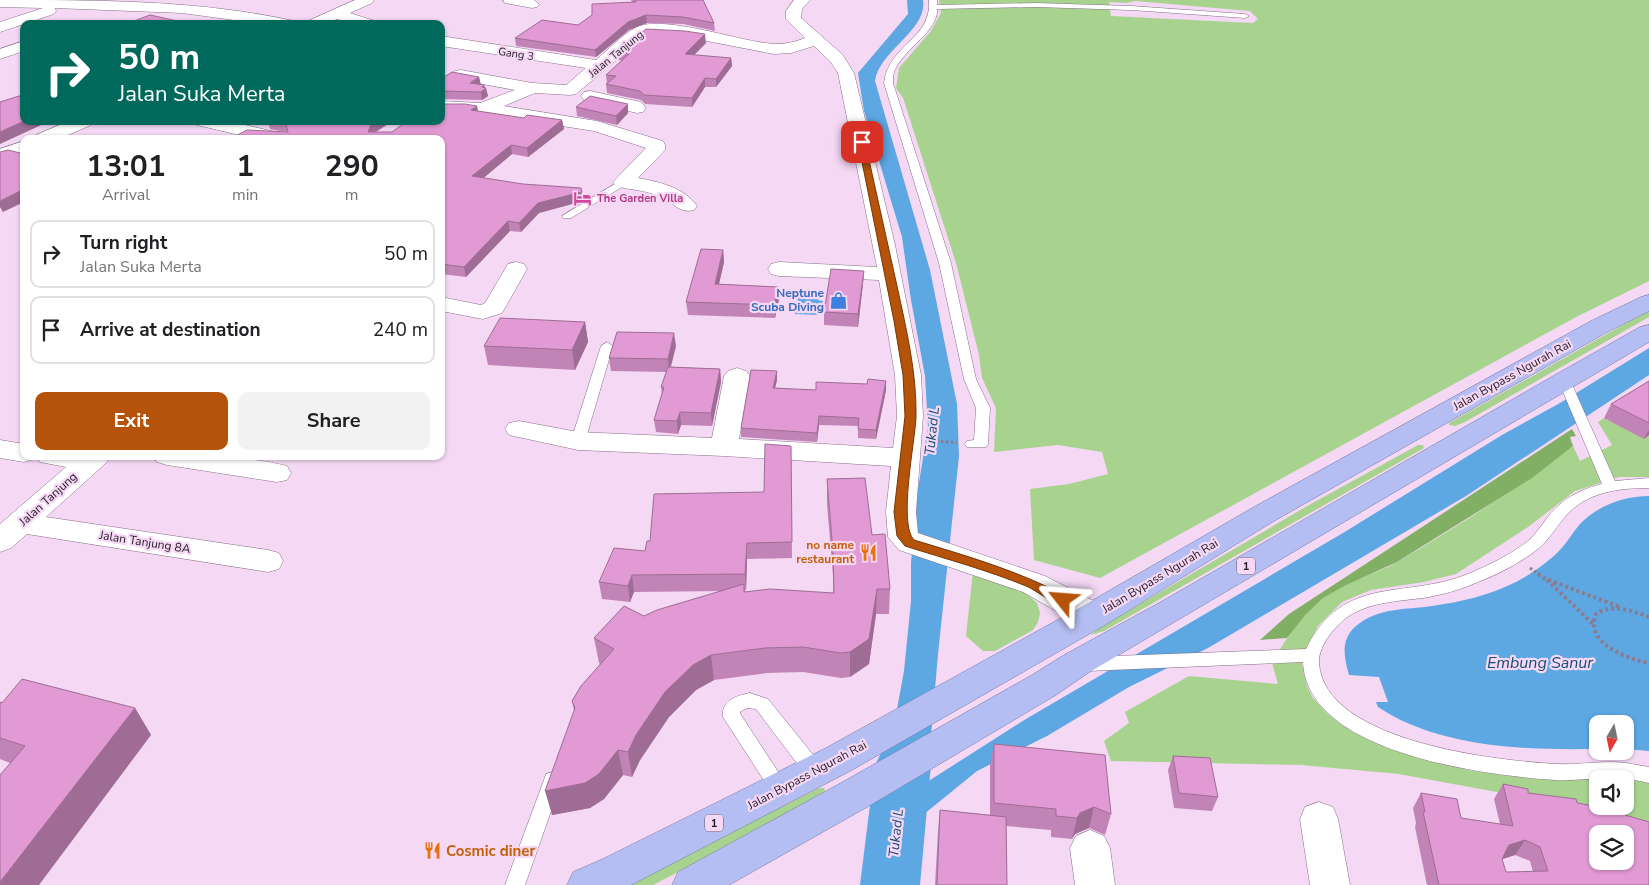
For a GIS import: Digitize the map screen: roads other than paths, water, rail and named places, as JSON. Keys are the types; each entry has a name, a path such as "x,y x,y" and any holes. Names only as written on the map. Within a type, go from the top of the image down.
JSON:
{"highway":[{"name":"Jalan Bypass Ngurah Rai","path":"587,885 619,872 827,765 1093,616 1264,514 1414,429 1600,326 1649,302"},
{"name":"1","path":"692,885 854,795 1044,685 1089,664 1170,611 1448,447 1569,390 1649,332"},
{"path":"1414,429 1448,447"}],"street":[{"path":"322,20 367,0"},
{"path":"510,0 532,4"},
{"path":"802,0 796,6 792,15 794,19 837,59 846,73 899,321 909,390 910,416 900,512 903,536 910,543 1034,584 1093,616"},
{"path":"0,3 67,5 114,3 134,8 236,10 274,20"},
{"path":"21,20 67,5"},
{"path":"96,20 134,8"},
{"path":"220,20 236,10"},
{"path":"336,14 356,20"},
{"path":"0,27 20,20"},
{"name":"Jalan Tanjung","path":"564,91 575,87 641,32 646,30 671,31 774,49 791,48 816,40"},
{"name":"Gang 3","path":"445,42 592,64"},
{"path":"0,54 20,47"},
{"path":"462,75 532,88 564,91 637,108"},
{"path":"481,108 510,99 532,88"},
{"path":"445,106 457,104 597,126 657,147 623,182"},
{"path":"52,135 76,125"},
{"path":"220,125 264,135"},
{"path":"0,156 20,148"},
{"path":"623,182 670,192 678,196 687,206"},
{"path":"778,268 889,274"},
{"path":"445,305 483,312 489,311 494,308 516,269"},
{"path":"724,447 737,376"},
{"path":"519,429 578,441 724,447 906,458"},
{"path":"0,449 20,452"},
{"name":"Jalan Tanjung","path":"11,532 92,460"},
{"path":"193,460 277,473"},
{"name":"Jalan Tanjung 8A","path":"11,532 268,561"},
{"path":"1318,818 1330,885"},
{"path":"1090,848 1095,885"}],"lane":[{"path":"972,444 981,444 983,408 970,379 945,263 896,104 888,88 887,80 891,67 924,30 932,18 934,3 1131,8 1245,16"},
{"path":"567,216 623,182"},
{"path":"578,441 607,346"},
{"path":"1569,390 1610,486"},
{"path":"1649,483 1610,486 1587,493 1568,505 1550,523 1540,538 1515,557 1482,575 1450,587 1375,598 1344,610 1331,624 1311,655 1310,663 1317,689 1332,707 1350,722 1388,740 1442,757 1506,768 1560,772 1618,770 1649,775"},
{"path":"1089,664 1311,655"},
{"path":"781,790 732,717 731,709 740,702 754,699 762,704 827,765"},
{"path":"515,885 560,759"}],"water":[{"path":"907,0 923,0 923,11 911,31 878,70 875,81 930,270 957,404 959,456 938,654 927,782 1026,719 1343,533 1502,435 1560,403 1649,348 1649,375 1466,496 1208,648 1129,687 1047,736 977,771 918,819 904,825 883,818 878,813 904,671 911,601 911,563 918,489 928,427 925,376 902,237 864,111 858,73 908,14"},
{"path":"799,293 819,294 818,300 823,301 820,315 795,314"},
{"name":"Embung Sanur","path":"1640,496 1649,496 1649,751 1634,750 1634,715 1589,715 1589,749 1512,747 1456,739 1402,721 1378,707 1376,702 1388,702 1379,677 1349,675 1345,643 1351,631 1365,620 1383,612 1464,600 1506,587 1549,560 1562,548 1580,524 1594,512 1612,503"}],"waterway":[{"name":"Tukad L","path":"890,885 903,765"}],"place":[{"name":"The Garden Villa","path":"583,198"},
{"name":"Neptune Scuba Diving","path":"838,300"},
{"name":"no name restaurant","path":"868,552"},
{"name":"Cosmic diner","path":"432,851"}]}
